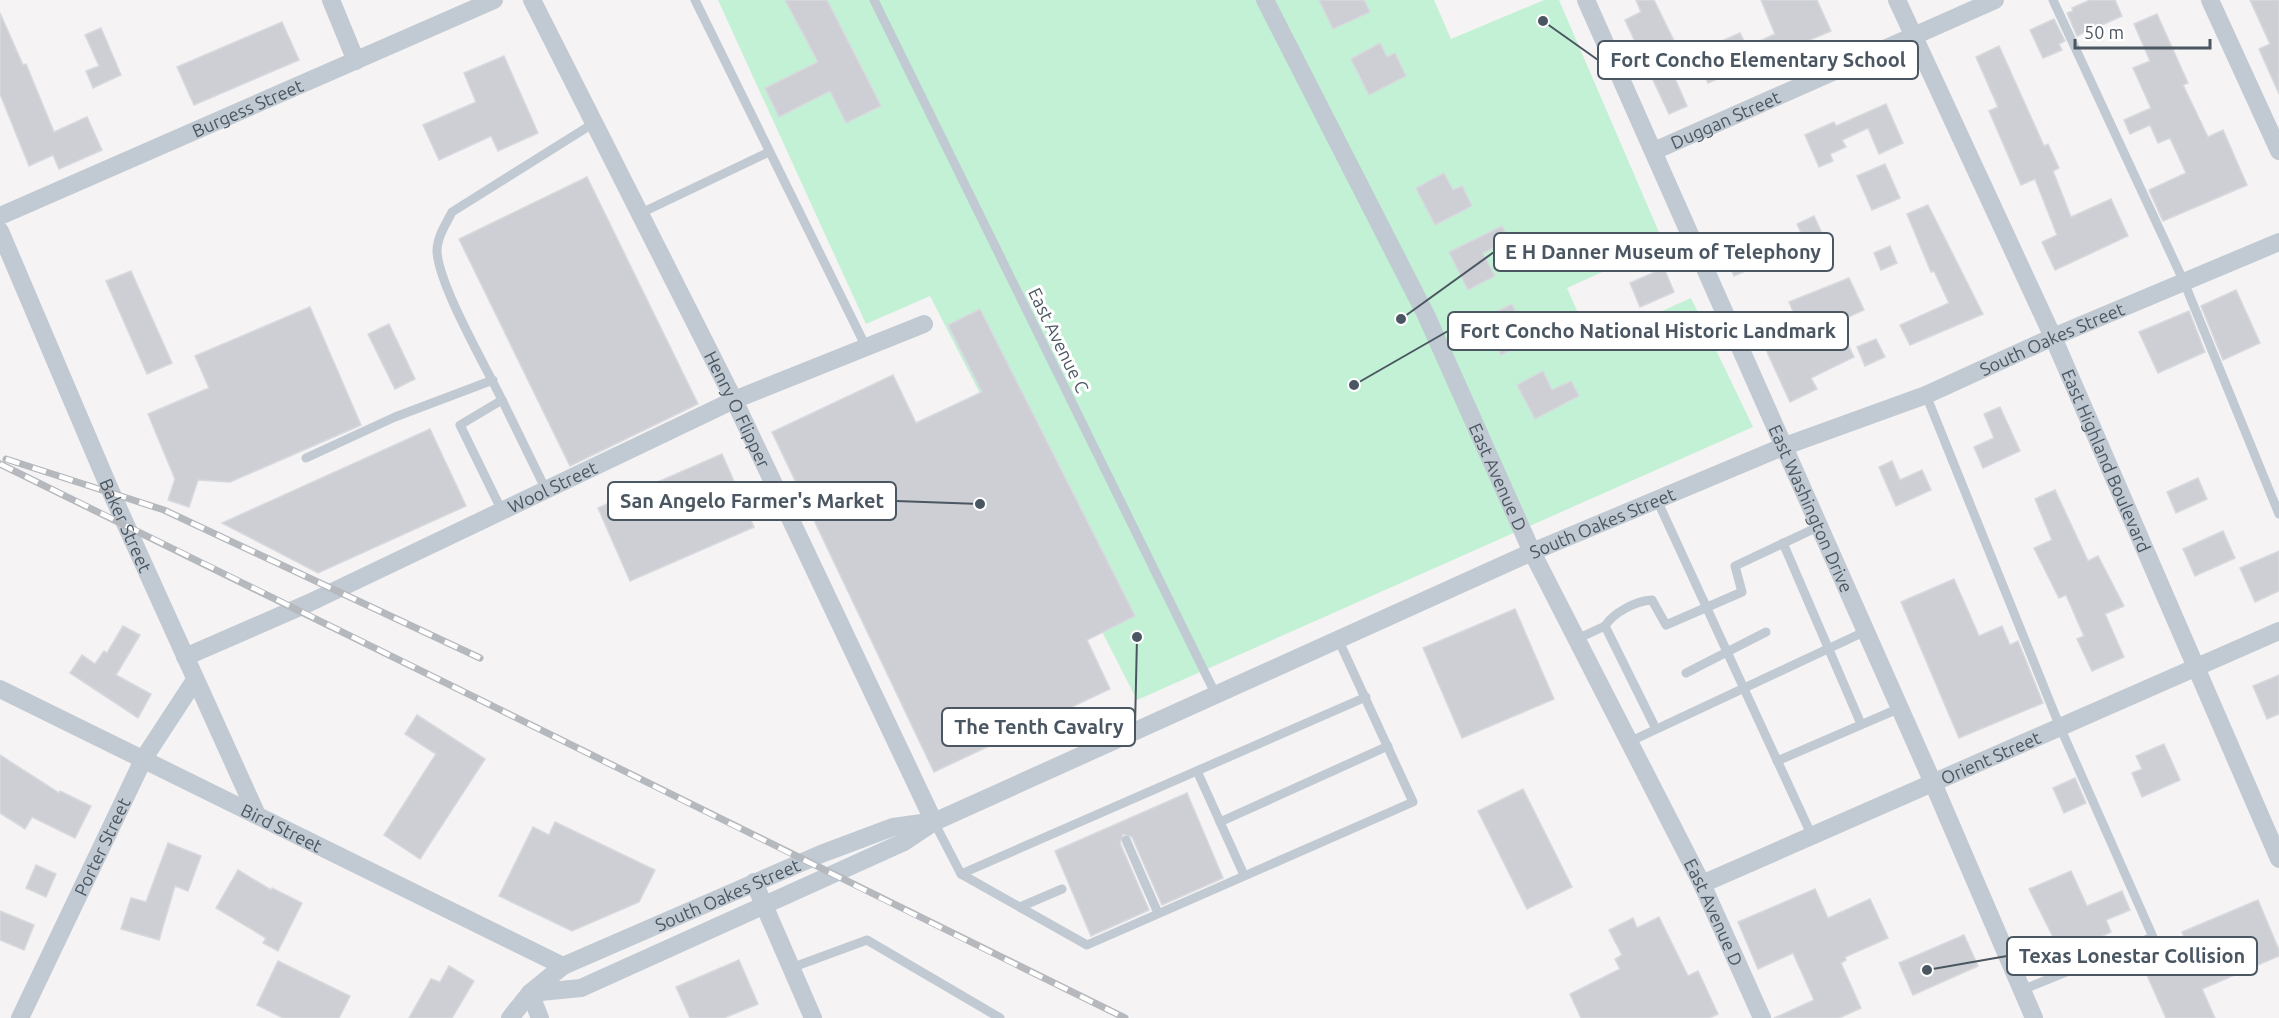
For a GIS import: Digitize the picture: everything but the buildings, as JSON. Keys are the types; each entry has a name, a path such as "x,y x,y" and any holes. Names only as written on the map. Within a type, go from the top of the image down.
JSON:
{"street":[{"path":"331,0 356,62"},
{"name":"Burgess Street","path":"0,216 494,0"},
{"name":"Henry O Flipper","path":"532,0 734,400 934,822"},
{"name":"East Avenue D","path":"1265,0 1426,315 1532,552 1702,884 1762,1018"},
{"name":"East Washington Drive","path":"1586,0 1785,446 2034,1018"},
{"name":"East Highland Boulevard","path":"1897,0 2053,337 2279,859"},
{"name":"Duggan Street","path":"1654,151 1995,0"},
{"path":"2210,0 2279,151"},
{"name":"Baker Street","path":"0,231 195,680 257,815"},
{"name":"South Oakes Street","path":"530,993 581,988 904,842 934,822 1215,693 1532,552 1785,446 1926,395 2053,337 2279,242"},
{"name":"Wool Street","path":"185,657 309,603 734,400 924,324"},
{"name":"Orient Street","path":"1702,884 2279,631"},
{"name":"Porter Street","path":"20,1018 144,758 195,680"},
{"name":"Bird Street","path":"0,689 563,966"},
{"name":"South Oakes Street","path":"510,1018 530,993 563,966 754,882 893,827 934,822"},
{"path":"754,882 813,1018"},
{"path":"530,993 540,1018"}],"lane":[{"path":"695,0 866,347"},
{"name":"East Avenue C","path":"874,0 1215,693"},
{"path":"2053,0 2184,282 2279,514"},
{"path":"546,490 444,280 437,251 440,235 452,212 594,123"},
{"path":"639,214 769,152"},
{"path":"306,458 394,417 493,380"},
{"path":"1926,395 2061,727 2153,937 2022,990"},
{"path":"502,400 460,425 502,511"},
{"path":"1657,500 1812,836"},
{"path":"1577,639 1605,626 1617,614 1644,601 1652,600 1666,625 1742,592 1735,566 1820,526"},
{"path":"1783,543 1861,724"},
{"path":"1605,626 1656,729"},
{"path":"1629,742 1866,631"},
{"path":"1686,673 1766,632"},
{"path":"934,822 961,874 1087,945 1413,802 1338,639"},
{"path":"961,874 1366,697"},
{"path":"1777,760 1900,708"},
{"path":"1220,822 1388,746"},
{"path":"1197,771 1244,875"},
{"path":"1125,840 1158,913"},
{"path":"1020,907 1062,889"},
{"path":"791,968 867,940 1000,1018"}],"green space":[{"path":"718,0 1434,0 1451,39 1544,0 1559,0 1664,244 1567,288 1591,343 1691,298 1753,427 1137,700 930,296 866,324"}],"railway":[{"path":"6,459 164,510 480,658"},
{"path":"0,464 1125,1018"}],"place":[{"name":"Fort Concho Elementary School","path":"1543,21"},
{"name":"E H Danner Museum of Telephony","path":"1401,319"},
{"name":"Fort Concho National Historic Landmark","path":"1354,385"},
{"name":"San Angelo Farmer's Market","path":"980,504"},
{"name":"The Tenth Cavalry","path":"1137,637"},
{"name":"Texas Lonestar Collision","path":"1927,970"}]}
